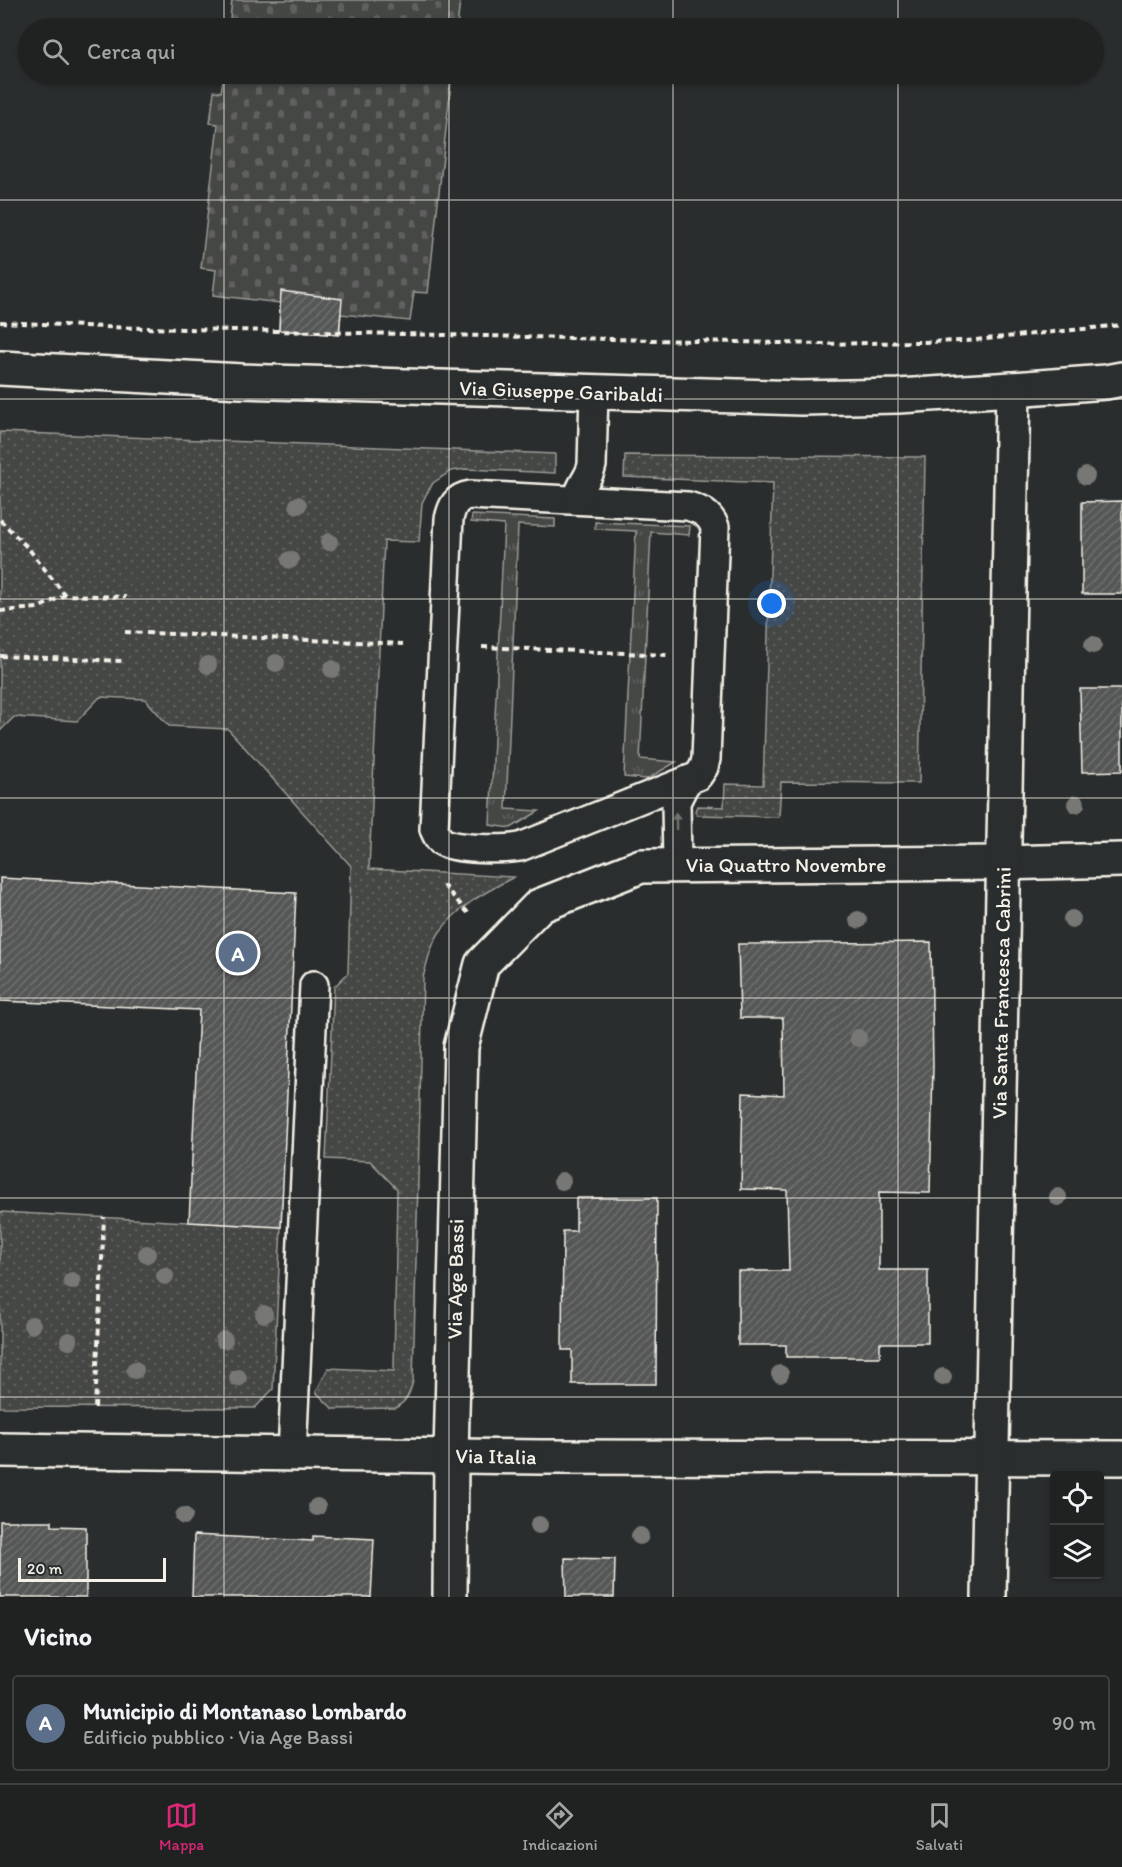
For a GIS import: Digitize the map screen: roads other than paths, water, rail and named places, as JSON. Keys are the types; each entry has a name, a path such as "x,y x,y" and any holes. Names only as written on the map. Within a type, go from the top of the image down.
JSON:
{"street":[{"name":"Via Giuseppe Garibaldi","path":"0,368 242,381 801,398 898,396 1122,379"},
{"name":"Via Santa Francesca Cabrini","path":"988,1597 1013,389"},
{"name":"Via Quattro Novembre","path":"490,956 539,906 640,866 1122,860"},
{"name":"Via Age Bassi","path":"450,1597 451,1455 461,1047 490,956"},
{"name":"Via Italia","path":"0,1449 292,1454 1122,1458"}],"lane":[{"path":"577,500 579,488 592,465 594,392"},
{"path":"470,495 688,506 702,511 711,518 715,527 706,759 698,776 688,780 520,847 505,849 454,846 440,840 434,829 451,511 458,500 470,495"},
{"path":"677,865 676,802 688,780"},
{"path":"292,1454 314,985"}],"place":[{"name":"Municipio di Montanaso Lombardo","path":"238,953"}]}
